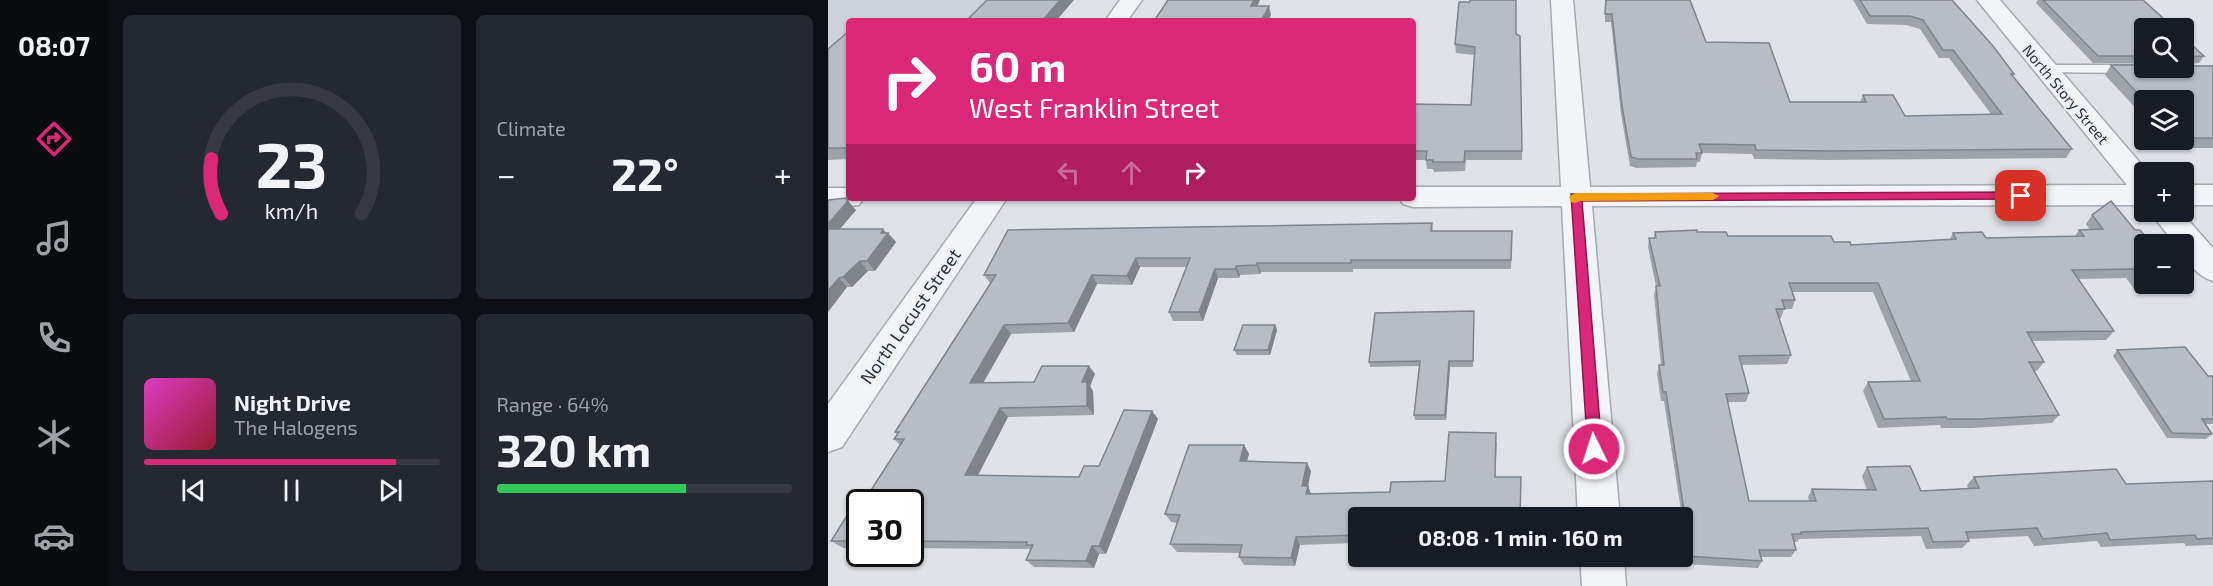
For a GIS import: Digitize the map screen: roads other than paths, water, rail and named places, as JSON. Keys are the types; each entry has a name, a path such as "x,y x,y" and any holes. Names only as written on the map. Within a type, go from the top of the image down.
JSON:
{"street":[{"path":"1118,18 1131,0"},
{"path":"1562,0 1598,507"},
{"name":"North Story Street","path":"1988,0 2134,175"},
{"path":"1416,197 2134,195"},
{"path":"2194,195 2213,195"},
{"path":"828,198 846,198"},
{"name":"North Locust Street","path":"828,435 990,201"},
{"path":"2174,222 2213,268"},
{"path":"1603,567 1604,586"}],"lane":[{"path":"2045,69 2134,69"}]}
